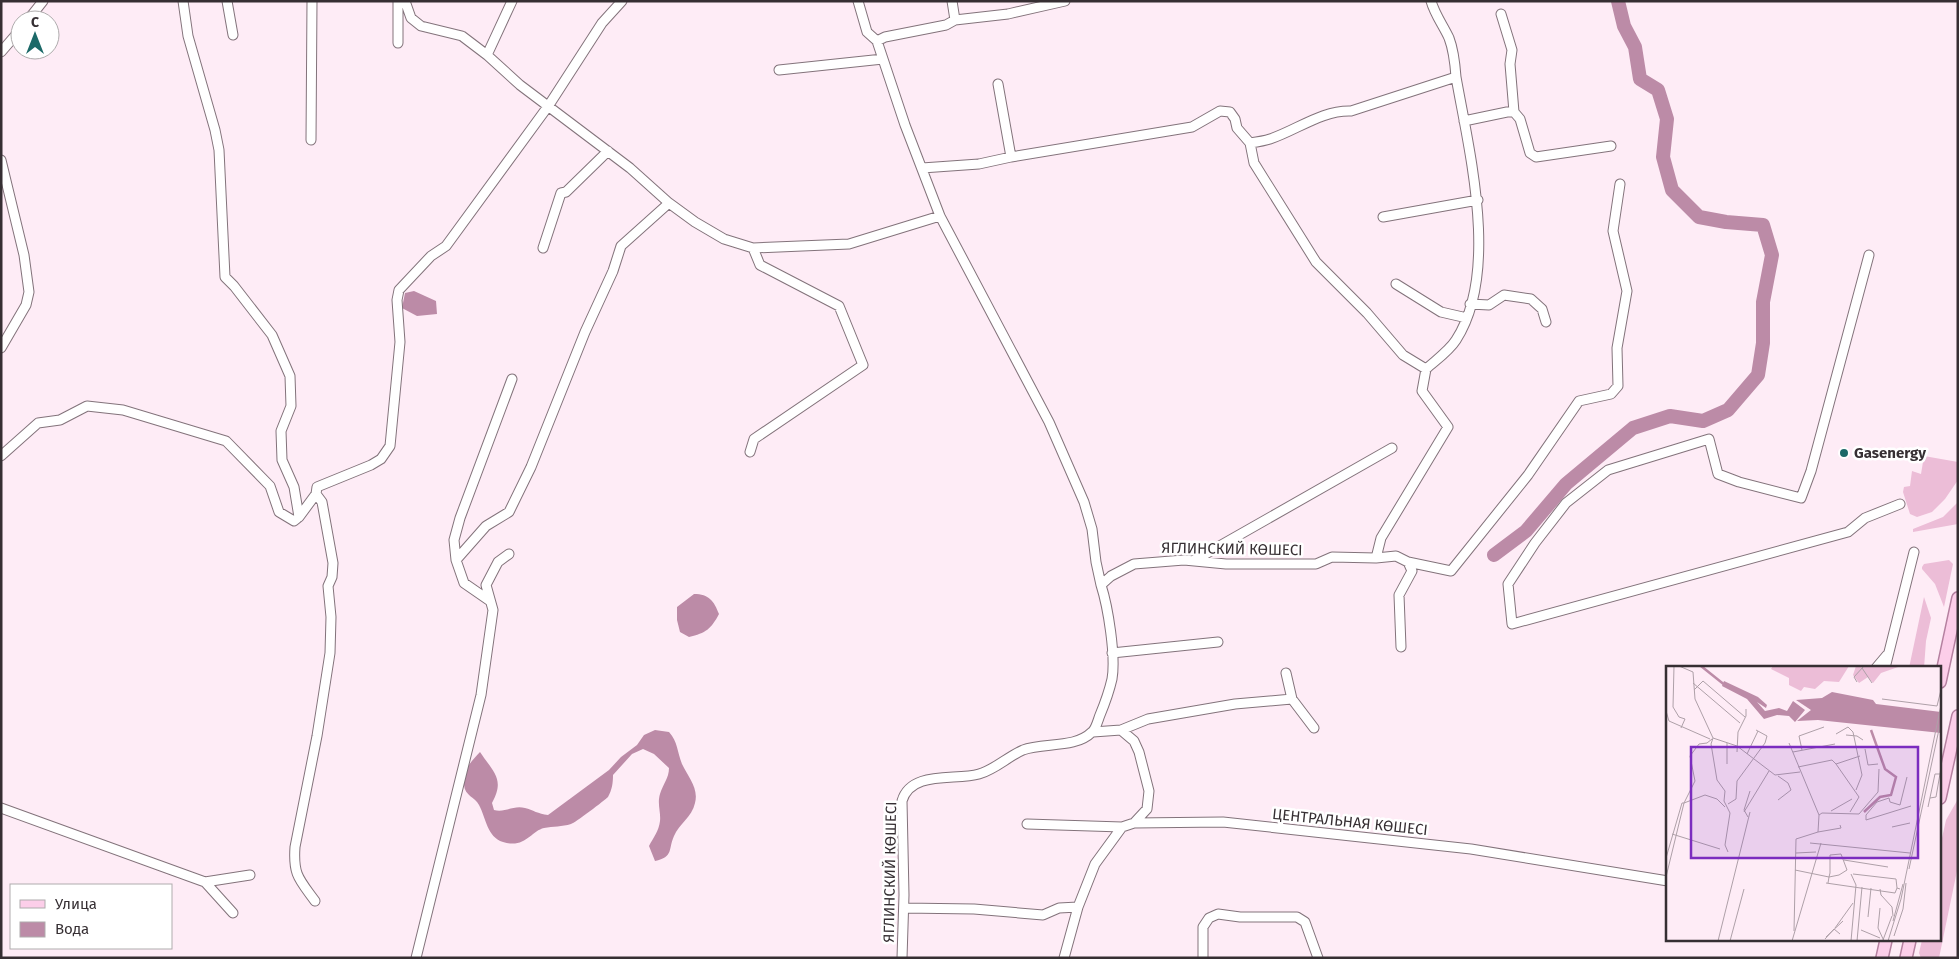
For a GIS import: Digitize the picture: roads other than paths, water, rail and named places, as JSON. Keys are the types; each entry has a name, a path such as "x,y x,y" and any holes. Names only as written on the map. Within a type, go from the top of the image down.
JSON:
{"main road":[{"path":"1942,673 1958,598"},
{"path":"1942,789 1958,716"},
{"path":"1882,958 1886,942"},
{"path":"1906,958 1910,942"}],"street":[{"path":"183,1 188,36 219,150 225,277 240,293 272,335 290,376 291,406 281,430 282,460 294,488 299,517"},
{"path":"226,1 233,35"},
{"path":"311,140 312,1"},
{"path":"398,1 398,43"},
{"path":"405,1 411,18 421,26 462,36 487,55 520,85 630,168 669,203 695,222 724,239 753,248 848,244 940,216"},
{"path":"487,55 512,1"},
{"path":"3,451 38,423 60,420 87,406 123,410 226,441 270,486 280,512 294,521 316,494 317,487 381,459 390,446 400,342 397,300 399,290 431,256 446,246 549,106 602,23 622,1"},
{"path":"858,1 867,32 878,41 905,126 940,216 1049,422 1084,502 1092,529 1096,562 1105,598 1112,654 1112,677 1107,699 1093,732 1121,730 1148,719 1235,704 1292,699"},
{"path":"952,1 955,20"},
{"path":"878,41 885,37 946,25 955,20 1008,14 1065,1"},
{"path":"1376,558 1381,538 1395,511 1448,426 1422,391 1426,369 1455,341 1467,318 1477,279 1478,200 1456,77 1455,58 1448,36 1439,21 1431,1"},
{"path":"1501,14 1512,50 1510,64 1514,112 1520,119 1530,153 1536,158 1611,146"},
{"path":"1,52 10,42"},
{"path":"780,70 883,59"},
{"path":"1250,143 1270,139 1300,124 1340,110 1351,111 1456,77"},
{"path":"998,84 1011,156"},
{"path":"922,168 979,164 1011,156 1192,127 1220,111 1230,112 1235,119 1237,128 1250,143 1254,163 1316,262 1367,313 1403,355 1426,369"},
{"path":"1464,121 1514,112"},
{"path":"542,248 561,193 566,192 608,151"},
{"path":"1,160 24,255 29,292 26,305 1,348"},
{"name":"ЯГЛИНСКИЙ КӨШЕСІ","path":"1101,585 1111,576 1134,564 1194,560 1226,564 1316,564 1332,557 1376,558 1396,556 1408,562 1451,571 1528,475 1579,401 1611,394 1618,386 1617,348 1627,291 1613,231 1620,184"},
{"path":"1383,217 1478,200"},
{"path":"456,560 486,526 509,512 531,467 585,332 614,271 621,246 669,203"},
{"path":"750,452 754,439 863,365 839,306 760,265 753,248"},
{"path":"1869,255 1811,471 1801,498 1739,482 1718,474 1709,440 1608,470 1566,503 1535,543 1508,584 1512,624 1848,532 1865,518 1900,504"},
{"path":"1396,284 1441,312 1467,318"},
{"path":"1470,304 1489,305 1504,295 1531,299 1542,309 1546,322"},
{"path":"491,601 464,583 456,560 454,540 460,518 512,379"},
{"path":"1194,560 1392,448"},
{"path":"315,901 299,879 294,866 295,848 317,736 330,653 331,617 328,586 332,577 333,563 322,502 316,494"},
{"path":"1885,666 1914,552"},
{"path":"416,958 481,695 494,610 486,584 498,562 509,554"},
{"path":"1401,647 1399,595 1412,571 1408,562"},
{"path":"1112,654 1218,642"},
{"path":"1878,666 1887,655"},
{"path":"1286,673 1292,699 1314,728"},
{"path":"1121,730 1134,741 1149,791 1147,809 1134,823"},
{"name":"ЯГЛИНСКИЙ КӨШЕСІ","path":"902,958 904,908 902,801 905,793 911,787 934,778 978,774 998,766 1023,750 1074,742 1093,732"},
{"path":"1,808 205,882 250,876"},
{"name":"ЦЕНТРАЛЬНАЯ КӨШЕСІ","path":"1028,824 1122,827 1134,823 1222,822 1471,849 1666,881"},
{"path":"1064,958 1078,907 1095,864 1122,827"},
{"path":"205,882 232,913"},
{"path":"904,908 974,909 1043,915 1059,908 1078,907"},
{"path":"1203,958 1203,927 1209,918 1218,914 1240,917 1297,917 1305,922 1318,958"}],"water":[{"path":"414,291 436,301 437,314 417,316 402,308 405,293"},
{"path":"694,594 704,595 710,599 719,614 707,630 689,637 680,632 677,620 677,607"},
{"path":"655,730 669,732 672,736 682,764 696,792 696,798 691,812 674,836 668,855 655,861 649,846 659,825 659,798 669,768 654,754 643,749 632,754 613,775 608,797 578,820 564,826 544,828 517,843 503,842 493,836 479,805 465,789 464,775 480,752 498,782 496,795 492,803 494,810 502,811 521,807 548,815 609,770 621,757 637,745 644,735"}],"waterway":[{"path":"1494,555 1526,531 1566,484 1633,428 1670,416 1703,421 1728,410 1758,375 1763,343 1763,302 1772,255 1763,225 1726,222 1699,217 1672,190 1663,157 1667,119 1658,90 1640,79 1635,47 1624,26 1618,1"}],"place":[{"name":"Gasenergy","path":"1844,453"}]}
